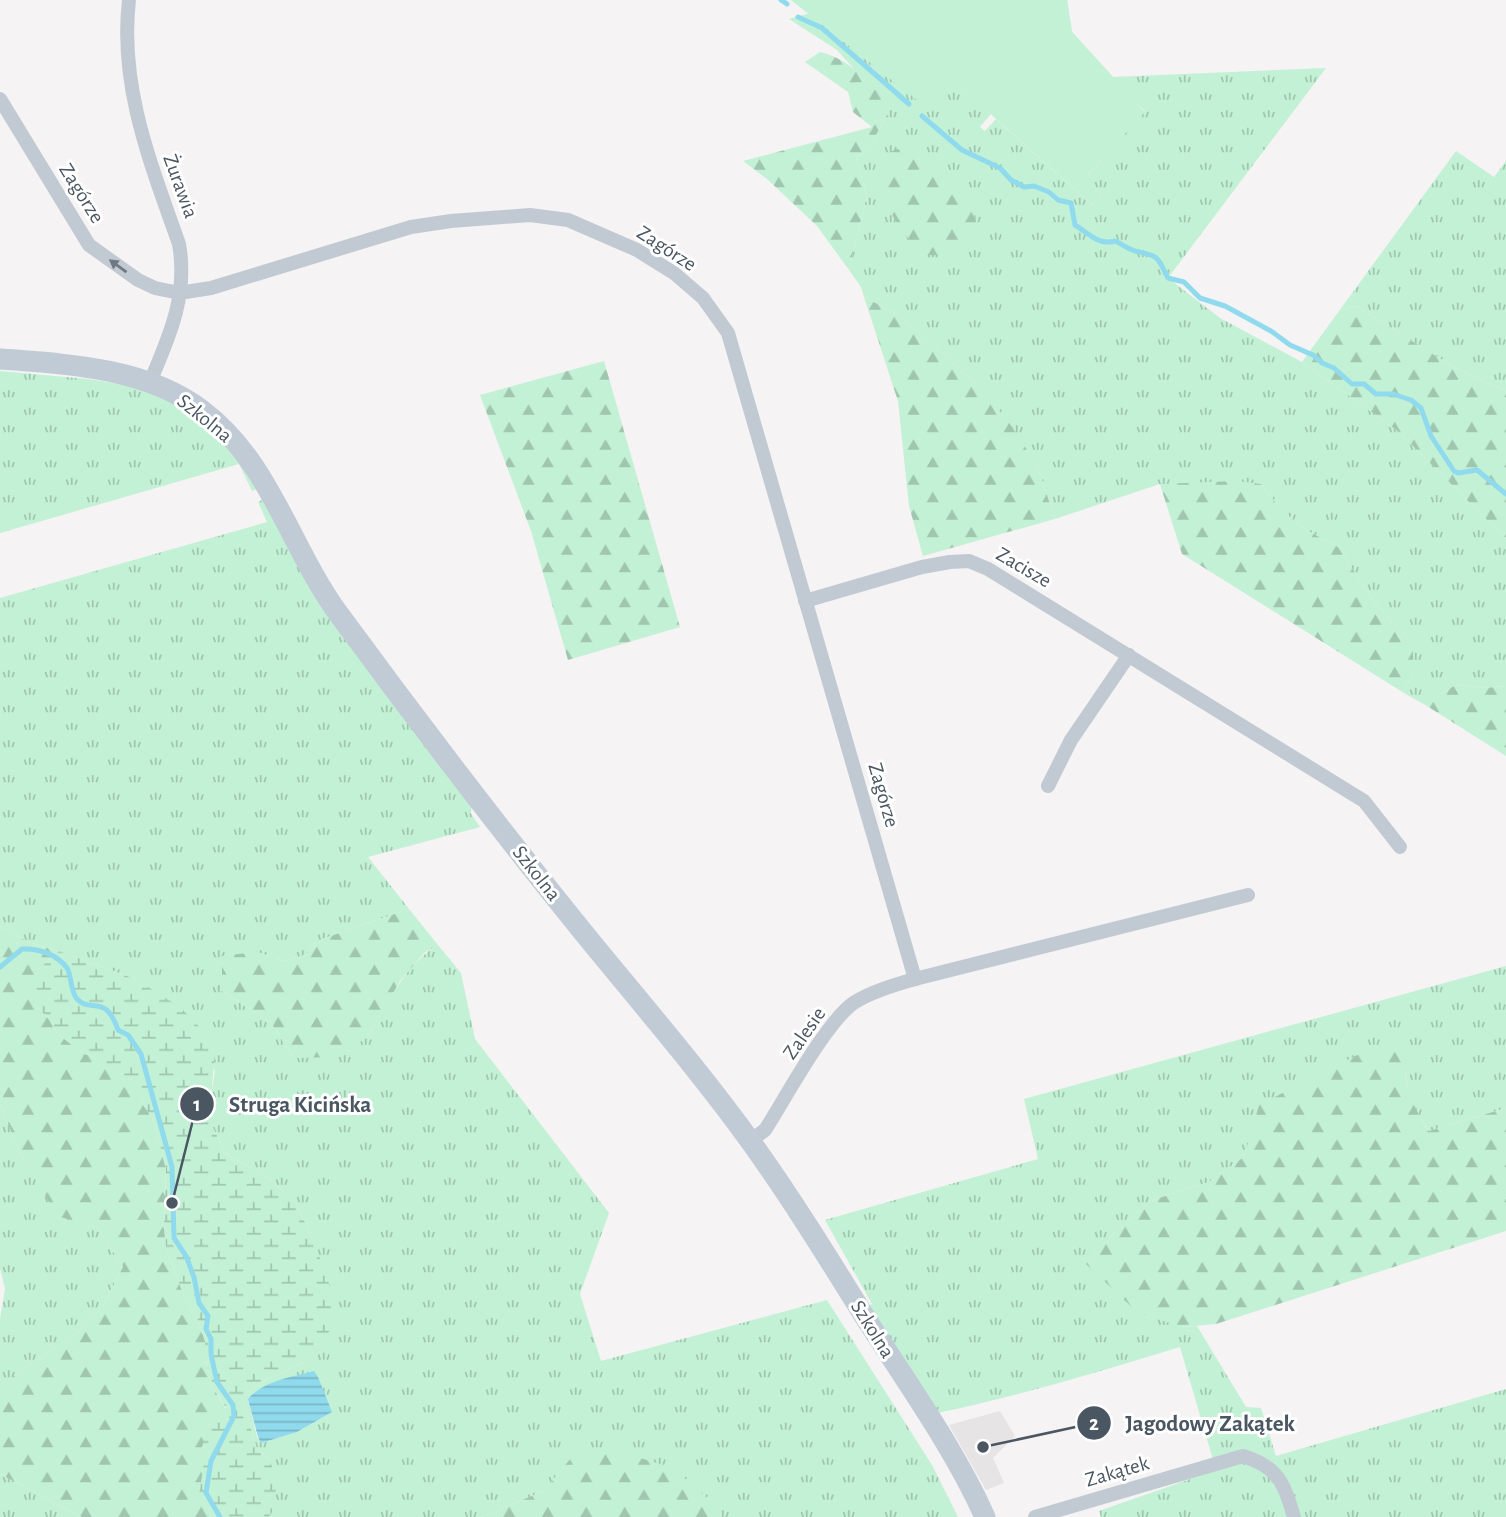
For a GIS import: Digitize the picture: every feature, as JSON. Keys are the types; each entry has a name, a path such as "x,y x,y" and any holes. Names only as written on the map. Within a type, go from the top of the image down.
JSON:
{"street":[{"name":"Żurawia","path":"129,0 127,38 131,91 143,143 179,244 182,272 178,311 150,382"},
{"name":"Zagórze","path":"0,99 89,245 138,280 155,288 179,293 211,288 411,227 530,215 568,220 637,250 674,273 703,298 728,333 915,979"},
{"name":"Szkolna","path":"0,359 69,364 150,382 177,394 202,410 225,430 246,454 261,475 309,569 337,612 539,876 750,1141 918,1400 962,1472 985,1517"},
{"name":"Zacisze","path":"805,601 922,567 969,561 988,569 1129,655 1364,802 1400,847"},
{"path":"1048,786 1071,740 1129,655"},
{"path":"915,979 1248,895"},
{"name":"Zalesie","path":"750,1141 765,1130 833,1023 853,1003 877,991 915,979"},
{"name":"Zakątek","path":"1035,1517 1243,1456 1259,1461 1273,1470 1283,1482 1294,1517"}],"shaded area":[{"path":"1000,1411 1015,1436 993,1458 1004,1483 986,1490 949,1425"}],"green space":[{"path":"791,0 1067,0 1072,32 1112,79 1145,112 1084,179 1101,195 1092,205 956,83 932,112"},
{"path":"1067,0 1072,32 1113,77 1326,68 1168,278 1220,318 1302,362 1399,432 1506,539 1506,686 1484,688 1457,684 1427,706 1404,693 1413,671 1413,644 1375,603 1338,547 1308,531 1282,511 1261,484 1160,484 1055,519 1037,465 977,385 899,315 864,297 861,287 849,270 867,195 856,158 874,139 890,109 837,50 789,19 814,12 956,83 991,114 980,127 985,131 996,119 1092,205 1101,195 978,85 1087,176 1145,111 1029,7"},
{"path":"820,52 841,60 860,74 890,109 874,139 856,158 867,195 849,270 817,226 767,179 743,161 872,127 853,112 848,92 805,62"},
{"path":"911,148 942,173 972,206 978,231 961,256 921,255 890,210 882,185 883,155 897,149"},
{"path":"1456,151 1494,177 1506,161 1506,391 1455,368 1356,306 1339,311"},
{"path":"864,297 899,315 977,385 1008,421 1037,465 1055,519 923,556 909,506 898,401"},
{"path":"1356,306 1455,368 1506,391 1506,539 1399,432 1302,362 1339,311"},
{"path":"604,361 680,627 568,660 531,531 480,395"},
{"path":"0,371 133,386 186,408 239,456 257,489 252,491 239,464 0,533"},
{"path":"1237,481 1261,484 1282,511 1308,531 1338,547 1375,603 1413,644 1413,671 1404,693 1182,554 1160,484"},
{"path":"264,499 310,587 473,806 470,812 480,827 368,857 409,909 322,939 305,955 284,961 257,952 222,991 271,1023 294,1058 367,1038 389,999 415,963 438,945 461,973 475,1039 609,1213 580,1294 601,1361 827,1300 932,1465 958,1517 722,1517 721,1510 570,1459 544,1491 481,1517 269,1517 274,1509 268,1458 257,1449 242,1397 259,1384 307,1360 313,1240 296,1203 269,1178 226,1154 211,1124 215,1070 135,979 28,942 0,926 0,598 267,522 258,502","holes":["248,1399 332,1412 297,1432 261,1443 257,1437"]},
{"path":"1457,684 1484,688 1506,686 1506,756 1427,706"},
{"path":"409,909 438,945 424,953 400,981 367,1038 332,1057 294,1058 271,1023 222,991 222,956 257,952 284,961 305,955 322,939"},
{"path":"0,926 28,942 59,951 39,969 35,1005 49,1019 57,1033 82,1053 94,1057 135,1093 153,1119 166,1169 166,1249 205,1341 211,1384 226,1409 209,1425 205,1462 204,1506 219,1513 220,1517 82,1517 0,1474 0,1385 76,1334 103,1306 123,1267 98,1228 57,1216 19,1151 0,1104"},
{"path":"59,951 135,979 180,1007 206,1034 215,1052 211,1124 226,1154 269,1178 296,1203 328,1279 333,1305 331,1329 307,1360 259,1384 242,1397 257,1449 268,1458 277,1478 274,1509 269,1517 220,1517 219,1513 204,1506 199,1495 204,1462 200,1453 209,1425 226,1408 211,1384 205,1341 197,1317 183,1293 166,1249 166,1169 153,1119 134,1093 94,1057 82,1053 57,1033 49,1019 35,1005 29,987 39,969"},
{"path":"1506,966 1506,1108 1429,1131 1410,1100 1404,1049 1260,1105 1244,1157 1209,1182 1153,1200 1116,1231 1086,1264 1183,1327 1197,1326 1246,1407 1261,1408 1276,1456 1506,1389 1506,1517 1101,1517 1099,1511 1216,1470 1180,1347 1029,1391 937,1413 868,1307 872,1304 825,1220 1038,1159 1024,1099"},
{"path":"1384,1046 1404,1049 1409,1093 1429,1131 1506,1108 1506,1231 1216,1324 1183,1327 1138,1313 1086,1264 1116,1231 1153,1200 1209,1182 1244,1157 1259,1105 1355,1056"},
{"path":"0,1104 19,1151 57,1215 98,1228 123,1267 103,1306 76,1334 0,1385 0,1319 5,1289 0,1268"},
{"path":"604,1447 673,1468 721,1510 722,1517 481,1517 544,1491 570,1459"},
{"path":"0,1474 82,1517 0,1517"}],"water":[{"path":"314,1371 332,1412 297,1432 261,1443 248,1399 270,1384"}],"waterway":[{"path":"781,0 787,4"},
{"path":"798,17 822,28 909,104"},
{"path":"922,116 962,150 1000,168 1011,180 1024,187 1034,186 1049,192 1058,200 1071,203 1075,225 1094,238 1104,242 1115,241 1153,256 1159,261 1168,278 1184,282 1200,298 1225,306 1271,331 1290,345 1313,355 1352,384 1364,384 1376,394 1393,394 1411,400 1421,408 1431,436 1454,471 1458,473 1477,470 1506,494"},
{"path":"0,967 22,949 40,951 58,959 67,968 77,999 108,1011 118,1030 128,1035 141,1054 172,1167 174,1238 186,1256 194,1277 199,1303 208,1316 206,1329 211,1339 217,1382 233,1405 234,1416 211,1461 206,1493 220,1517"}],"place":[{"name":"Struga Kicińska","path":"172,1203"},
{"name":"Jagodowy Zakątek","path":"983,1447"}]}
